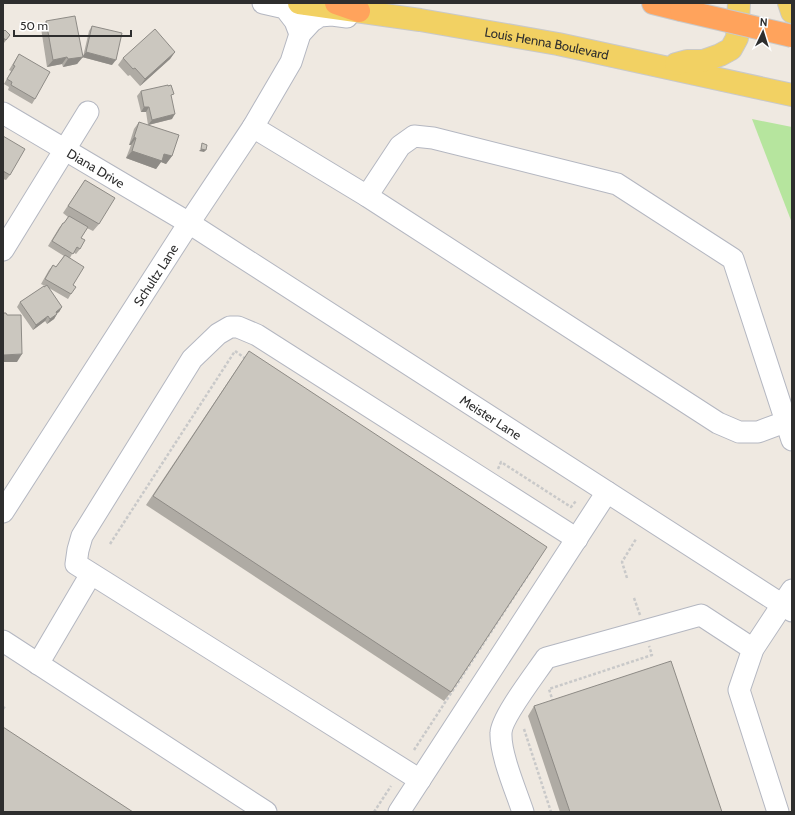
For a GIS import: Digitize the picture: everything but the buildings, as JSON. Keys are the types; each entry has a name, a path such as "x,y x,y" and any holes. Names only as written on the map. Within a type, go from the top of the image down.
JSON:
{"highway":[{"path":"336,3 359,11"},
{"path":"653,3 792,36"}],"main road":[{"name":"Louis Henna Boulevard","path":"299,3 420,20 558,44 792,95"},
{"path":"666,67 687,61 703,61 731,49 737,38 739,3"},
{"path":"789,3 792,12"}],"street":[{"path":"263,3 285,8 294,21 300,34"},
{"name":"Schultz Lane","path":"3,512 189,223 253,127 290,62 300,34 320,16 332,15 394,24 420,20"},
{"path":"3,250 88,112"},
{"name":"Diana Drive","path":"3,113 189,223"},
{"path":"253,127 367,196 718,423 739,432 789,431 733,258 617,184 433,138 414,136 400,146 367,196"},
{"name":"Meister Lane","path":"189,223 607,492 789,602"},
{"path":"420,780 76,564 82,536 192,359 218,334 230,327 238,328 257,335 577,539"},
{"path":"400,812 607,492"},
{"path":"38,664 91,574"},
{"path":"778,812 739,690 753,649 789,602"},
{"path":"523,812 501,747 501,732 505,720 546,658 701,615 753,649"},
{"path":"6,649 38,664 266,812"}],"path":[{"path":"110,544 235,351 248,360"},
{"path":"497,469 501,462 572,507 576,501"},
{"path":"627,578 622,562 636,539"},
{"path":"414,750 537,561"},
{"path":"634,598 642,622"},
{"path":"554,707 549,689 652,655 648,640"},
{"path":"524,729 551,812"},
{"path":"374,812 391,786"}],"green space":[{"path":"752,119 792,127 792,223"}]}
